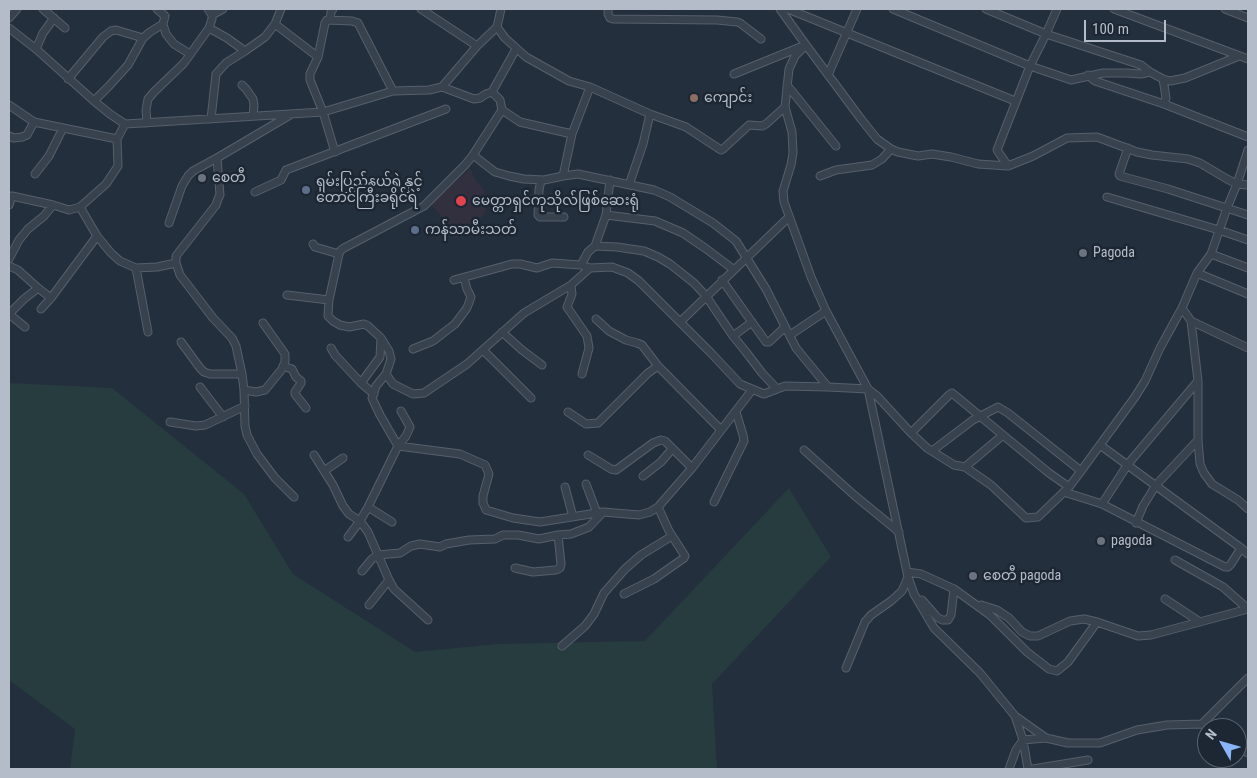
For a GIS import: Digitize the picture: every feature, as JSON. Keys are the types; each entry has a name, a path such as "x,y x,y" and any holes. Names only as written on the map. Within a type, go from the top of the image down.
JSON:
{"street":[{"path":"9,18 17,9"},
{"path":"43,9 65,28"},
{"path":"157,9 164,16 163,24 166,34 174,44 190,54"},
{"path":"147,123 146,110 148,99 177,71 209,28 212,19 210,12 223,9"},
{"path":"211,119 216,74 226,63 265,37 275,24 281,9"},
{"path":"330,20 333,9"},
{"path":"421,9 476,46"},
{"path":"442,87 476,46 497,27 500,9"},
{"path":"608,9 608,14 613,20 717,20 736,22 761,39"},
{"path":"780,9 860,119 877,139 898,152 918,156 932,154 978,164 1008,166 1033,156 1067,138 1097,137 1137,152 1200,162 1237,184 1248,185"},
{"path":"788,9 1016,101"},
{"path":"828,76 858,9"},
{"path":"893,9 1030,66 1071,80 1103,73 1127,72 1141,74 1150,72"},
{"path":"986,9 1046,34 1141,65 1163,79 1185,78 1239,56"},
{"path":"1008,166 997,150 1030,66 1056,9"},
{"path":"1114,9 1248,59"},
{"path":"1225,9 1248,18"},
{"path":"36,49 43,33 54,18"},
{"path":"335,152 323,112 310,80 310,74 318,57 327,20 358,23 393,91"},
{"path":"94,101 128,65 143,38 163,24"},
{"path":"275,24 318,57"},
{"path":"497,27 505,38 526,57 569,81 686,127 720,150 749,125 762,126 785,107"},
{"path":"9,28 36,49 94,101 125,124 323,112 393,91 429,90 442,87 474,99 480,98 492,92 516,49"},
{"path":"209,28 227,38 245,52"},
{"path":"68,78 103,37 111,31 116,30 143,38"},
{"path":"734,74 806,45"},
{"path":"806,45 794,56 789,69 785,107 792,132 793,153 783,191 784,202 826,311 868,389 914,594 934,628 980,673 1015,716 1046,738"},
{"path":"1088,76 1095,81 1164,104 1248,137"},
{"path":"1163,79 1166,98 1164,104"},
{"path":"242,85 253,99 253,116"},
{"path":"787,85 836,146"},
{"path":"563,176 572,134 590,88"},
{"path":"398,446 372,398 376,386 386,374 391,358 389,351 381,338 368,326 364,324 349,327 340,326 328,316 329,300 339,254 344,248 424,206 465,165 502,110 500,100 492,92"},
{"path":"9,106 34,122 117,139"},
{"path":"255,192 281,180 286,170 446,109"},
{"path":"502,110 520,122 572,134"},
{"path":"169,223 182,186 193,171 292,114"},
{"path":"629,185 643,144 650,114"},
{"path":"9,136 14,138 27,135 34,122"},
{"path":"9,205 10,195 69,210 80,207 106,184 118,166 117,139 125,124"},
{"path":"35,174 49,156 64,128"},
{"path":"1128,148 1119,174 1120,176 1168,189 1248,215"},
{"path":"820,176 836,170 872,165 882,159 891,149"},
{"path":"454,280 512,264 537,268 552,263 581,265 590,268 612,268 628,273 639,281 740,384 764,394 785,386 868,389 877,396 911,434 932,452 954,465 966,467 991,485 1026,518 1038,517 1081,471 1135,397 1145,380 1182,308 1197,273 1211,254 1248,150"},
{"path":"473,155 495,172 524,179 541,180 578,174 654,190 713,223 736,242 766,289 796,348 828,387"},
{"path":"217,158 220,195 216,205 176,256 176,262 180,275 213,318 232,338 236,346 242,374 247,435 257,454 275,478 294,497"},
{"path":"541,180 538,215 540,217 564,217"},
{"path":"581,265 588,252 595,246 606,215 610,180"},
{"path":"1107,197 1248,240"},
{"path":"9,259 19,240 53,205"},
{"path":"80,207 97,236 114,257 136,268 157,267 176,262"},
{"path":"606,215 655,221 683,233 733,269"},
{"path":"680,322 789,217"},
{"path":"41,308 51,298 97,236"},
{"path":"313,244 316,247 339,254"},
{"path":"595,246 644,251 670,264 694,283 706,296 762,373 777,388"},
{"path":"1211,254 1248,268"},
{"path":"9,266 18,270 51,298"},
{"path":"136,268 148,332"},
{"path":"386,374 393,384 413,394 424,393 467,364 524,313 571,285 590,268"},
{"path":"1197,273 1248,294"},
{"path":"413,349 433,341 455,324 467,308 471,296 464,278"},
{"path":"722,280 766,342 769,342 785,327"},
{"path":"571,285 572,294 567,307 587,336 589,348 582,374"},
{"path":"26,327 9,314 38,288"},
{"path":"287,295 329,300"},
{"path":"1182,308 1192,321 1248,348"},
{"path":"790,335 826,311"},
{"path":"596,318 609,331 626,340 642,345 658,366 721,430"},
{"path":"1192,321 1198,381 1200,464 1212,484 1238,500 1248,509"},
{"path":"244,390 256,392 265,390 285,362 285,354 263,322"},
{"path":"734,336 752,322"},
{"path":"502,332 542,366"},
{"path":"361,383 380,357 381,338"},
{"path":"181,342 204,372 210,374 242,374"},
{"path":"331,348 335,355 361,383 374,394"},
{"path":"483,350 531,398"},
{"path":"283,366 292,370 301,381 295,394 306,408"},
{"path":"568,412 586,424 598,423 648,373 658,366"},
{"path":"1102,504 1128,464 1198,381"},
{"path":"200,387 223,416"},
{"path":"398,446 460,454 485,465 489,474 483,503 486,510 491,512 540,522 600,513 639,515 658,507 692,468 752,390"},
{"path":"911,434 952,393 1066,489 1102,504 1225,567 1231,564 1242,548"},
{"path":"170,422 196,426 205,425 245,406"},
{"path":"932,452 973,420 998,407 1081,471"},
{"path":"348,537 368,507 398,446 410,428 410,425 400,411"},
{"path":"714,502 744,441 736,412"},
{"path":"966,467 1004,435"},
{"path":"588,455 610,469 616,470 658,440 661,440 665,441 692,468"},
{"path":"1136,523 1143,506 1156,485 1198,440"},
{"path":"1100,445 1248,554"},
{"path":"643,476 672,449"},
{"path":"804,450 899,533"},
{"path":"314,455 346,510 360,521 368,532 394,589 428,620"},
{"path":"324,471 343,458"},
{"path":"586,484 600,513"},
{"path":"565,486 574,516"},
{"path":"368,507 392,522"},
{"path":"624,594 654,579 685,556 672,536 658,507"},
{"path":"362,571 378,555 400,553 411,546 420,544 440,547 446,544 495,538 504,535 539,539 571,534 589,527 600,513"},
{"path":"514,568 533,572 560,568 558,535"},
{"path":"562,646 585,626 594,614 604,593 625,569 642,555 672,536"},
{"path":"1175,560 1223,587 1248,609"},
{"path":"908,574 921,574 954,588 976,604 1049,669 1057,671 1068,662 1097,622"},
{"path":"846,668 865,622 902,591 908,574"},
{"path":"368,605 389,580"},
{"path":"914,594 921,599 937,618 948,620 951,615 954,588"},
{"path":"1165,599 1200,622"},
{"path":"976,604 998,610 1009,618 1022,632 1030,636 1038,636 1070,621 1084,619 1138,636 1151,635 1248,609"},
{"path":"1208,718 1248,678"},
{"path":"1015,716 1024,740 1028,769"},
{"path":"1009,769 1016,750 1024,740 1046,738 1068,743 1100,743 1138,730 1167,725 1197,724"},
{"path":"1033,769 1088,760"}],"shaded area":[{"name":"မေတ္တာရှင်ကုသိုလ်ဖြစ်ဆေးရုံ","path":"470,169 488,198 485,214 455,239 448,231 452,227 430,204"}],"green space":[{"path":"9,383 112,388 244,494 293,574 415,652 497,644 645,641 789,488 831,557 712,684 717,769 70,769 75,729 9,680"}],"place":[{"name":"ကျောင်း","path":"694,98"},
{"name":"စေတီ","path":"202,178"},
{"name":"ရှမ်းပြည်နယ်ရဲ နှင့် တောင်ကြီးခရိုင်ရဲ","path":"306,190"},
{"name":"မေတ္တာရှင်ကုသိုလ်ဖြစ်ဆေးရုံ","path":"461,201"},
{"name":"ကန်သာမီးသတ်","path":"415,230"},
{"name":"Pagoda","path":"1083,253"},
{"name":"pagoda","path":"1101,541"},
{"name":"စေတီ pagoda","path":"973,576"}]}
